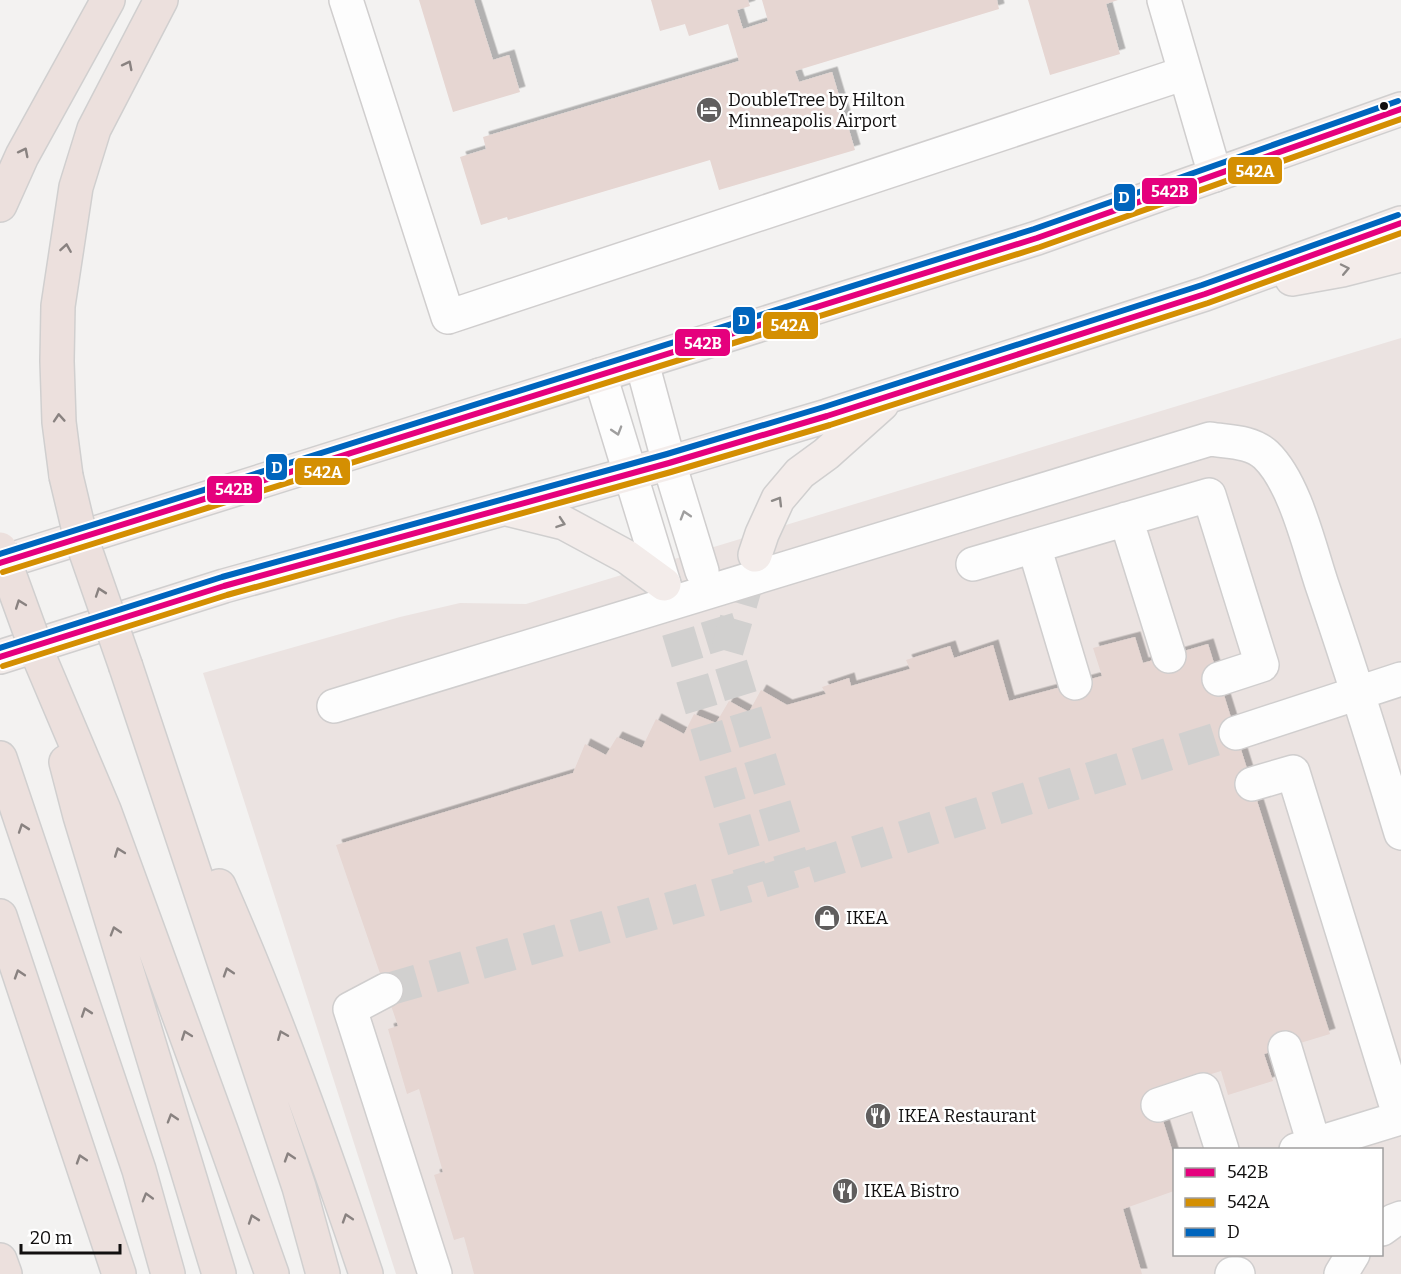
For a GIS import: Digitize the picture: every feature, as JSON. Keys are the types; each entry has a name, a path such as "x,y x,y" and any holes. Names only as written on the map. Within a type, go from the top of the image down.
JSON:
{"highway":[{"path":"0,205 22,156 108,0"},
{"path":"161,0 94,129 76,187 58,306 59,422 66,476 81,535 299,1187 323,1274"},
{"path":"0,549 92,813 272,1274"},
{"path":"131,680 286,1046 366,1274"},
{"path":"0,758 139,1170 168,1274"},
{"path":"92,813 219,1274"},
{"path":"0,916 120,1274"},
{"path":"0,1260 5,1274"}],"main road":[{"path":"0,563 1037,238 1401,109"},
{"path":"0,657 224,586 669,463 891,395 1205,294 1401,223"},
{"path":"1205,294 1342,270 1401,255"},
{"path":"755,555 778,499 800,473 825,454 891,395"},
{"path":"505,509 564,523 627,557 663,584"}],"street":[{"path":"346,0 448,317 1185,73"},
{"path":"1164,0 1215,175"},
{"path":"642,363 702,571"},
{"path":"600,375 663,584"},
{"path":"334,706 1210,440 1246,443 1265,454 1279,471 1295,503 1358,692 1401,833"},
{"path":"973,564 1209,495 1262,666 1219,679"},
{"path":"1126,519 1169,656"},
{"path":"1034,546 1075,683"},
{"path":"1236,733 1401,679"},
{"path":"1252,784 1293,772 1400,1118 1305,1147 1284,1048"},
{"path":"386,990 350,1009 435,1274"},
{"path":"1158,1105 1203,1090 1222,1148"},
{"path":"1383,1228 1401,1218"},
{"path":"1341,1274 1352,1256"},
{"path":"1232,1274 1238,1274"}],"shaded area":[{"path":"1401,338 1401,1274 396,1274 203,673 400,617 460,603 526,604"}],"building":[{"path":"419,0 474,0 493,60 509,55 520,92 453,112"},
{"name":"DoubleTree by Hilton Minneapolis Airport","path":"651,0 748,0 750,6 737,10 743,29 768,21 762,0 997,0 999,9 795,71 799,82 832,72 855,150 719,190 710,160 508,220 507,217 481,225 460,157 486,149 483,137 739,61 728,24 689,36 685,24 660,31"},
{"path":"1028,0 1118,0 1106,4 1120,54 1050,75"},
{"name":"IKEA","path":"1135,637 1143,663 1208,644 1330,1034 1264,1054 1273,1081 1228,1095 1221,1071 1154,1092 1173,1153 1173,1191 1123,1209 1142,1274 474,1274 464,1237 454,1240 434,1175 443,1172 419,1089 407,1094 388,1029 398,1026 336,845 573,773 585,744 606,755 617,737 642,748 656,719 684,734 694,714 716,723 729,701 749,712 761,690 787,705 826,694 822,687 849,678 851,686 910,669 906,660 950,646 954,658 993,645 1009,701 1102,676 1093,648"}],"tunnel":[{"path":"727,651 755,555"},
{"path":"702,571 795,871"},
{"path":"664,584 754,884"},
{"path":"386,990 745,887 1236,733"}],"transit line":[{"name":"D","path":"0,554 1034,229 1398,101"},
{"name":"542B","path":"0,563 1037,238 1401,109"},
{"name":"542A","path":"3,572 1040,247 1401,119"},
{"name":"D","path":"0,648 222,577 667,454 824,407 1202,285 1398,215"},
{"name":"542B","path":"0,657 224,586 669,463 827,416 1205,294 1401,223"},
{"name":"542A","path":"3,666 227,595 671,472 830,425 1208,303 1401,233"}],"place":[{"name":"DoubleTree by Hilton Minneapolis Airport","path":"709,110"},
{"name":"IKEA","path":"827,918"},
{"name":"IKEA Restaurant","path":"878,1116"},
{"name":"IKEA Bistro","path":"845,1191"}]}
